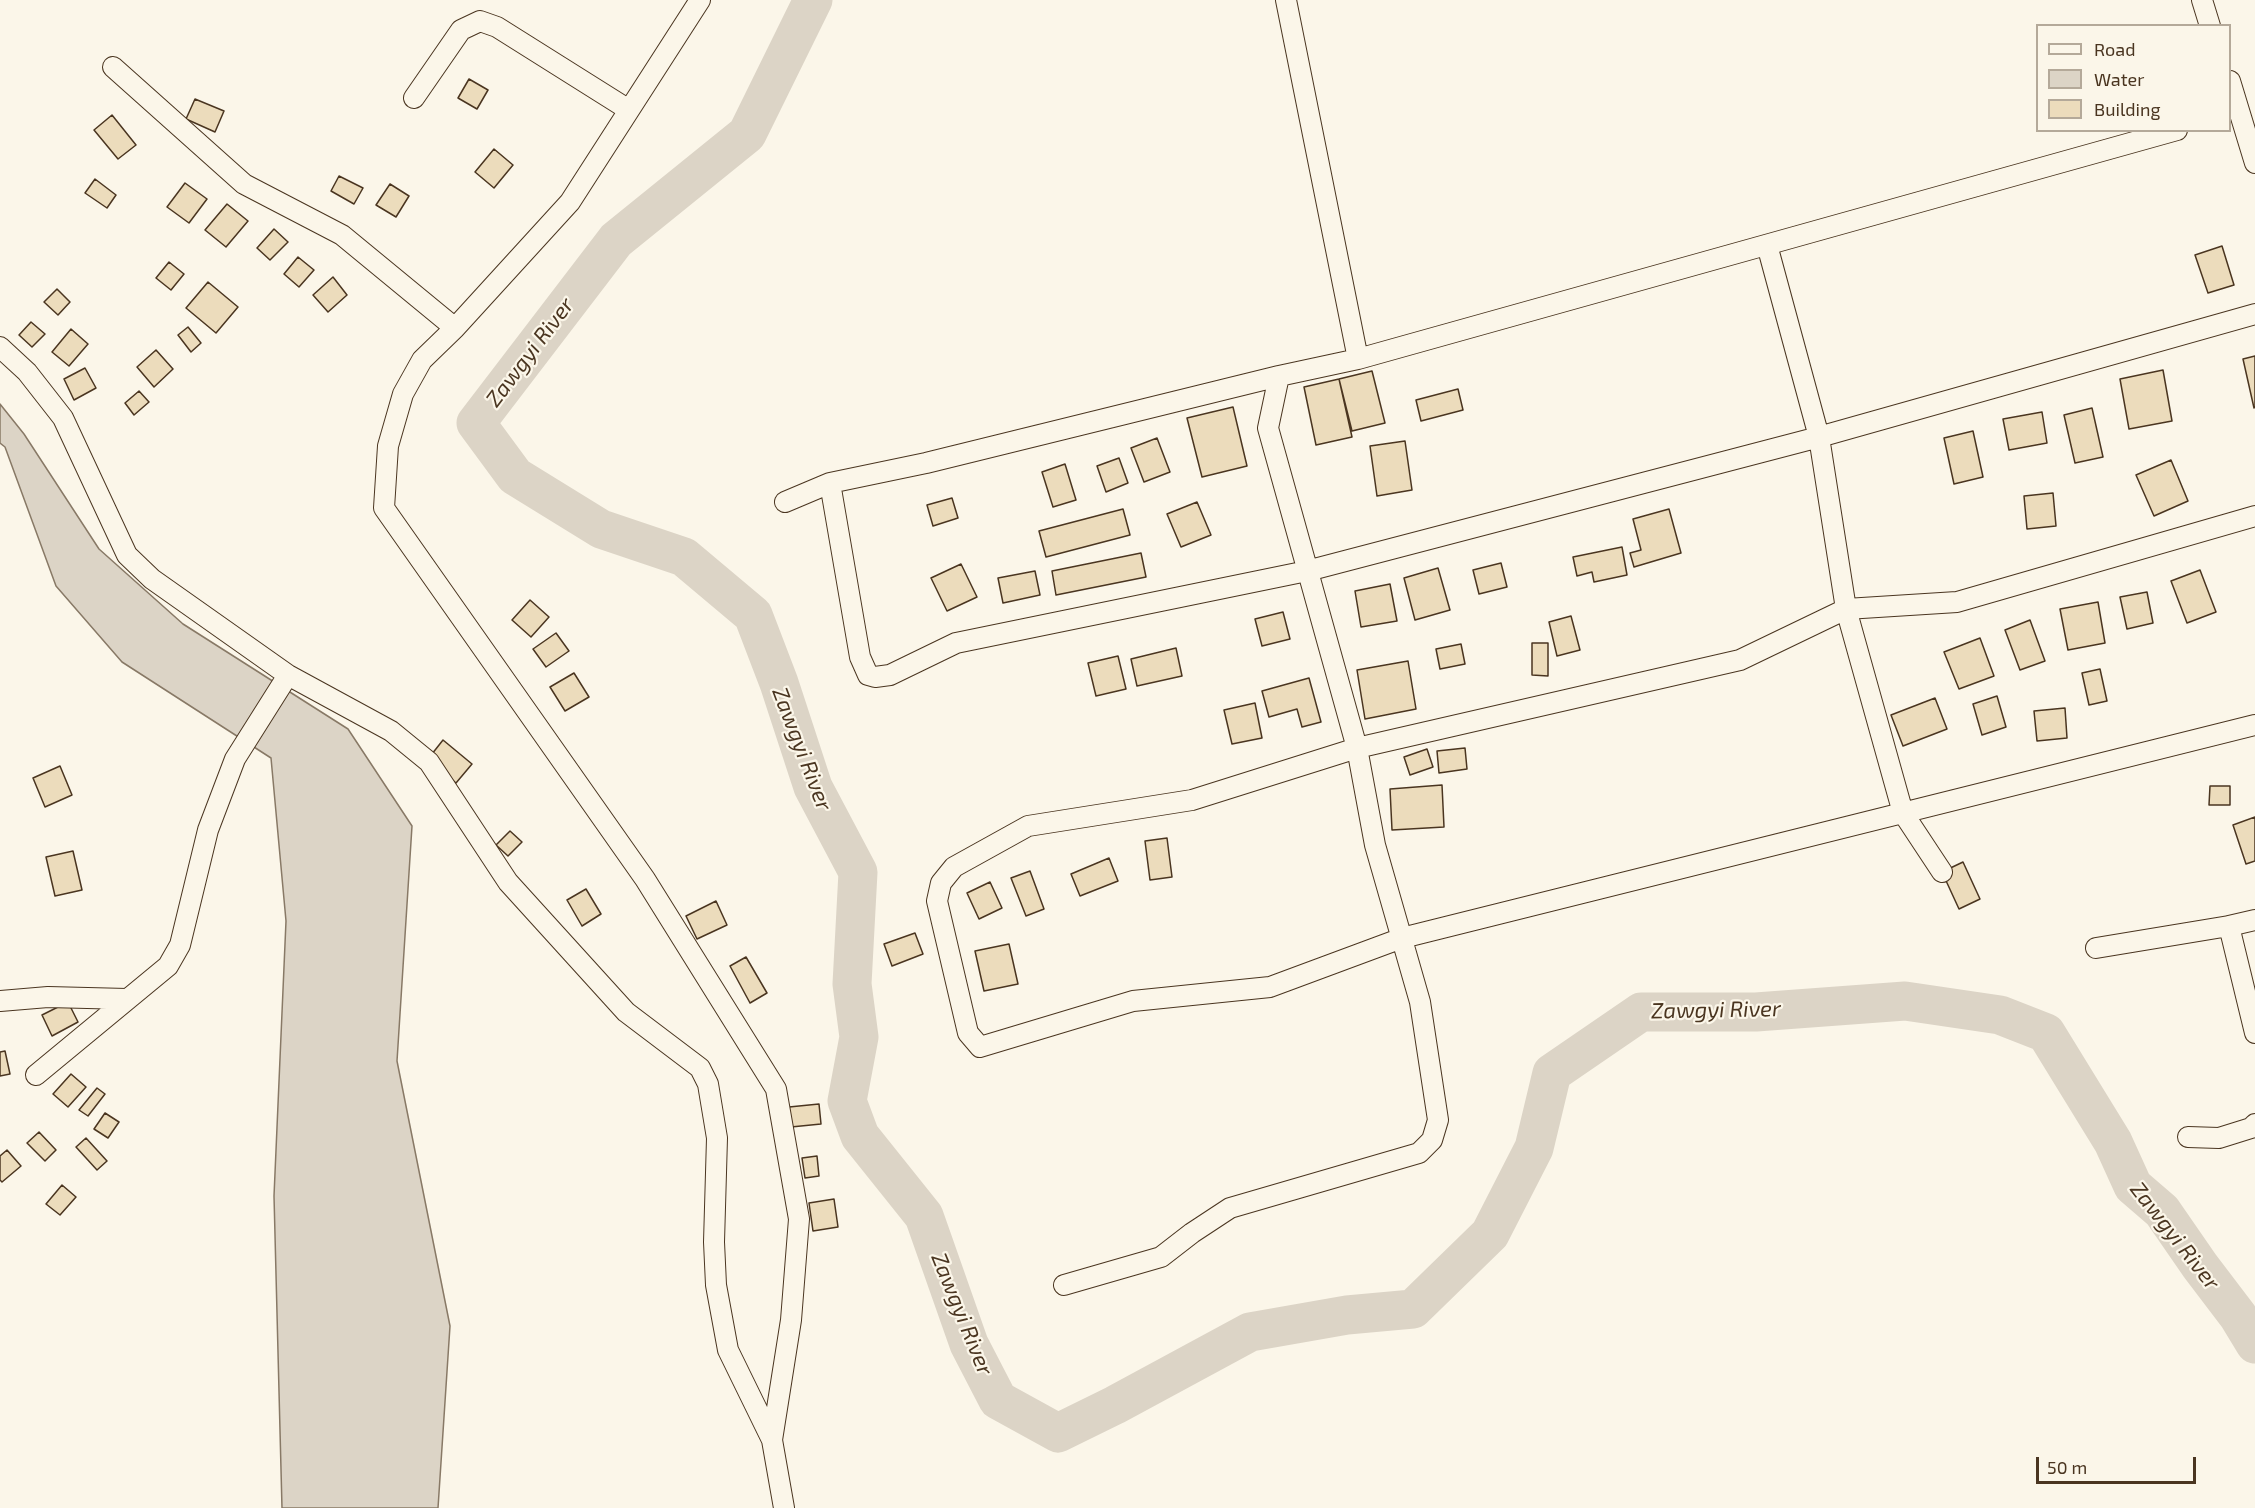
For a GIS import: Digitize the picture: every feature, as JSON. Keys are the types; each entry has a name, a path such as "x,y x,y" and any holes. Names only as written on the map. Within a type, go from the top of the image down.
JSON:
{"street":[{"path":"700,0 570,202 455,328 422,360 403,394 388,446 384,508 645,879 776,1089 799,1220 791,1320 772,1440"},
{"path":"1286,0 1359,359"},
{"path":"2202,0 2209,24"},
{"path":"414,98 461,30 480,21 497,27 629,110"},
{"path":"113,67 244,184 342,235 455,328"},
{"path":"2231,86 2242,113 2255,163"},
{"path":"785,502 830,483 926,463 1278,376 1359,359 2170,132"},
{"path":"1767,245 1819,437 1846,609 1903,813 1941,872"},
{"path":"830,483 860,657 868,675 875,677 890,675 956,643 1308,571 1819,437 2255,314"},
{"path":"0,347 27,372 63,418 127,555 152,579 285,679 391,731 429,762 508,882 626,1012 700,1068 708,1084 717,1138 714,1242 716,1285 728,1350 772,1440 784,1508"},
{"path":"1064,1285 1161,1257 1230,1208 1419,1153 1432,1140 1438,1120 1420,1002 1375,845 1357,748 1268,428 1278,376"},
{"path":"2255,516 1957,602 1846,609 1740,660 1357,748 1191,800 1028,826 954,867 941,883 937,901 968,1033 980,1047 1132,1001 1270,987 1402,938 2255,725"},
{"path":"36,1074 168,966 180,945 208,830 242,746 285,679"},
{"path":"2096,948 2255,920"},
{"path":"2229,926 2255,1033"},
{"path":"0,1001 48,997 127,999"},
{"path":"2188,1137 2218,1138 2251,1128 2255,1124"}],"water":[{"path":"0,404 24,434 99,549 183,624 348,729 412,826 397,1061 450,1326 438,1508 282,1508 274,1196 286,921 271,758 122,662 56,586 5,447 0,443"}],"building":[{"path":"469,79 488,90 477,109 458,98"},
{"path":"195,99 224,111 215,132 186,119"},
{"path":"112,115 136,145 118,159 94,130"},
{"path":"494,149 513,165 494,188 475,172"},
{"path":"339,176 363,188 354,204 331,191"},
{"path":"95,179 116,195 107,208 85,193"},
{"path":"185,183 207,199 189,223 167,207"},
{"path":"390,184 409,196 396,217 376,205"},
{"path":"227,204 248,221 226,247 205,230"},
{"path":"274,229 288,242 270,260 257,248"},
{"path":"2222,246 2234,285 2208,293 2195,255"},
{"path":"298,257 314,270 299,287 284,274"},
{"path":"169,262 184,274 171,290 156,278"},
{"path":"333,277 347,295 328,312 313,295"},
{"path":"208,282 238,307 216,333 186,308"},
{"path":"57,289 70,302 58,315 44,302"},
{"path":"31,322 45,334 32,347 19,335"},
{"path":"188,327 201,343 191,352 178,335"},
{"path":"71,329 88,344 69,366 52,352"},
{"path":"156,350 173,369 154,387 137,367"},
{"path":"2255,356 2255,407 2254,408 2243,359"},
{"path":"85,368 96,388 74,400 64,379"},
{"path":"2163,370 2172,421 2129,429 2120,379"},
{"path":"1372,371 1385,423 1352,431 1339,379"},
{"path":"1339,379 1352,437 1316,445 1304,387"},
{"path":"1458,389 1463,410 1421,421 1416,400"},
{"path":"139,391 149,402 134,415 125,403"},
{"path":"1233,407 1247,466 1202,477 1187,418"},
{"path":"2092,408 2103,457 2075,463 2064,415"},
{"path":"2042,412 2047,443 2009,450 2003,419"},
{"path":"1973,431 1983,477 1954,484 1944,438"},
{"path":"1157,438 1170,472 1144,482 1131,448"},
{"path":"1405,441 1412,490 1377,496 1370,446"},
{"path":"1119,458 1128,483 1106,492 1097,466"},
{"path":"2171,460 2188,501 2154,516 2136,475"},
{"path":"1065,464 1076,500 1053,507 1042,472"},
{"path":"2053,493 2056,526 2027,529 2024,496"},
{"path":"952,498 958,518 933,526 927,505"},
{"path":"1197,502 1211,535 1181,547 1167,514"},
{"path":"1123,509 1130,535 1046,557 1039,531"},
{"path":"1669,509 1681,553 1634,567 1630,553 1641,550 1633,519"},
{"path":"1622,547 1627,575 1594,582 1592,572 1577,576 1573,557"},
{"path":"1141,553 1146,577 1056,595 1052,571"},
{"path":"1501,563 1507,587 1479,594 1473,570"},
{"path":"961,564 977,597 947,611 931,578"},
{"path":"1438,568 1450,610 1415,620 1404,578"},
{"path":"2200,570 2216,612 2187,623 2171,581"},
{"path":"1035,571 1040,595 1003,603 998,578"},
{"path":"1390,584 1397,621 1361,627 1355,591"},
{"path":"2147,592 2153,623 2127,629 2120,597"},
{"path":"530,600 549,617 531,637 512,620"},
{"path":"2098,602 2105,643 2068,650 2060,609"},
{"path":"1283,612 1290,639 1262,646 1255,619"},
{"path":"1571,616 1580,650 1557,656 1549,622"},
{"path":"2030,620 2045,661 2020,670 2005,630"},
{"path":"556,633 569,651 546,667 533,649"},
{"path":"1980,638 1994,676 1959,689 1944,652"},
{"path":"1532,643 1548,643 1548,676 1532,675"},
{"path":"1461,644 1465,664 1440,669 1436,649"},
{"path":"1176,648 1182,676 1137,686 1131,659"},
{"path":"1118,656 1126,689 1096,696 1088,663"},
{"path":"1408,661 1416,709 1365,719 1357,670"},
{"path":"2100,669 2107,701 2089,705 2082,673"},
{"path":"574,673 589,697 565,711 550,687"},
{"path":"1309,678 1321,722 1302,727 1297,709 1269,717 1262,691"},
{"path":"1997,696 2006,727 1982,735 1973,704"},
{"path":"1935,698 1947,729 1903,746 1891,715"},
{"path":"1255,703 1262,738 1232,744 1224,710"},
{"path":"2065,708 2067,738 2037,741 2034,711"},
{"path":"443,740 472,764 456,783 428,759"},
{"path":"1465,748 1467,769 1439,773 1437,751"},
{"path":"1427,749 1433,767 1410,775 1404,757"},
{"path":"60,766 72,795 45,807 33,778"},
{"path":"1442,785 1444,827 1392,830 1390,789"},
{"path":"2210,786 2230,786 2230,805 2209,805"},
{"path":"2255,817 2255,861 2246,864 2233,825"},
{"path":"510,831 522,842 508,856 496,845"},
{"path":"1167,838 1172,877 1150,880 1145,841"},
{"path":"73,851 82,890 55,896 46,857"},
{"path":"1109,858 1118,881 1080,896 1071,874"},
{"path":"1963,862 1980,899 1959,909 1942,872"},
{"path":"1030,871 1044,909 1026,916 1011,878"},
{"path":"990,882 1002,908 979,919 967,893"},
{"path":"586,889 601,914 582,926 567,900"},
{"path":"716,901 727,925 697,939 686,916"},
{"path":"915,933 923,954 892,966 884,944"},
{"path":"1009,944 1018,984 984,991 975,951"},
{"path":"746,957 767,993 750,1003 730,966"},
{"path":"68,1002 78,1022 52,1036 42,1015"},
{"path":"5,1051 10,1074 0,1076 0,1052"},
{"path":"71,1074 86,1087 68,1107 53,1094"},
{"path":"97,1088 105,1094 88,1116 79,1110"},
{"path":"819,1104 821,1124 791,1127 789,1107"},
{"path":"105,1113 119,1122 108,1138 94,1129"},
{"path":"39,1132 56,1150 45,1161 27,1143"},
{"path":"86,1138 107,1161 97,1170 76,1147"},
{"path":"7,1150 21,1166 2,1182 0,1180 0,1156"},
{"path":"817,1156 819,1176 805,1178 802,1158"},
{"path":"62,1185 76,1197 60,1215 46,1204"},
{"path":"834,1199 838,1227 813,1231 809,1203"}],"waterway":[{"name":"Zawgyi River","path":"813,0 747,134 616,240 476,423 515,476 601,529 684,557 753,615 779,683 813,787 858,872 852,984 859,1037 847,1101 860,1136 924,1216 969,1344 998,1400 1058,1433 1250,1332 1347,1315 1413,1309 1490,1234 1534,1148 1552,1073 1641,1012 1756,1012 1905,1001 2000,1015 2046,1033 2113,1142 2133,1186 2162,1211 2238,1316 2255,1344"}]}
